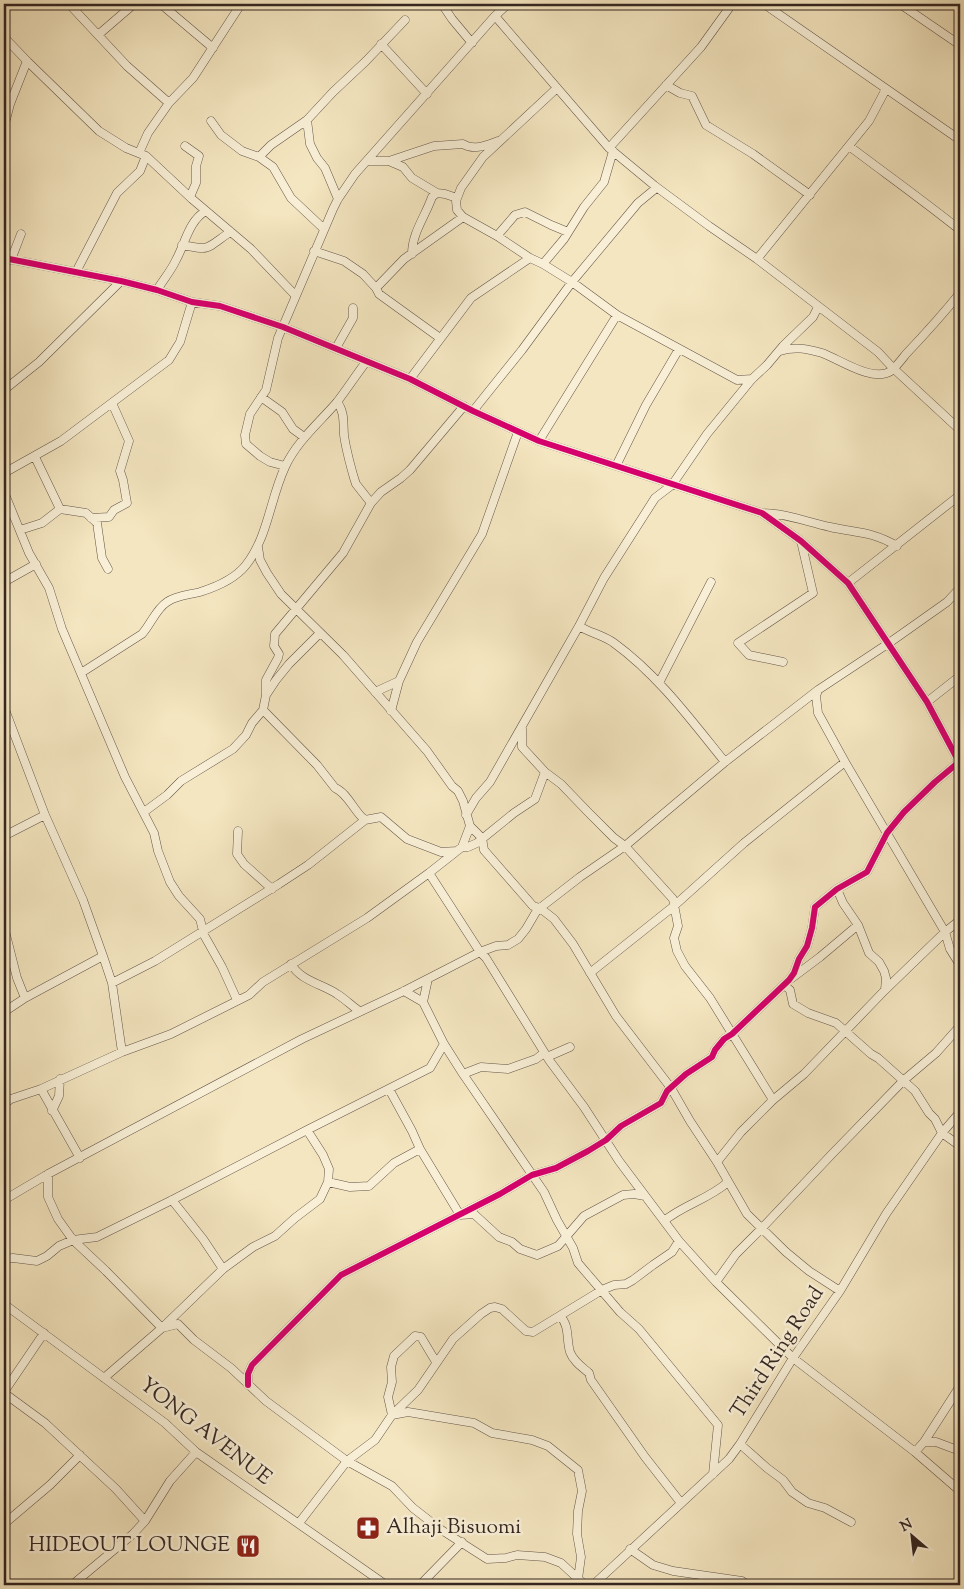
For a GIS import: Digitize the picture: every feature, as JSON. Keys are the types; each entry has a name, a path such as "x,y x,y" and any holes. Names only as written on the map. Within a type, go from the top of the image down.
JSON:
{"street":[{"path":"69,4 127,66 169,103"},
{"path":"98,35 134,4"},
{"path":"76,272 117,192 140,171 148,133 169,103 193,78 241,4"},
{"path":"442,4 472,42"},
{"path":"285,466 265,459 246,444 245,435 250,414 266,390 276,346 295,295 338,199 355,174 495,16 508,4"},
{"path":"544,264 604,182 611,150 701,47 732,4"},
{"path":"764,4 960,140"},
{"path":"900,4 960,45"},
{"path":"162,5 213,48"},
{"path":"495,16 611,150 655,186 758,259 878,352 892,368 960,430"},
{"path":"259,157 271,145 308,120 333,92 366,62 405,20"},
{"path":"4,36 27,61 100,131 126,148 143,155 251,249 295,295"},
{"path":"381,44 427,94"},
{"path":"4,127 10,104 27,61"},
{"path":"666,85 680,93 692,96 706,125 753,154 810,196"},
{"path":"557,88 483,157 461,188 457,198 457,210 462,217 497,236 530,258 544,264 617,315 737,380 752,379"},
{"path":"758,259 869,120 886,89"},
{"path":"308,120 310,144 325,168 338,199"},
{"path":"211,121 221,135 242,151 259,157 273,167 291,198 324,229"},
{"path":"367,161 389,161 434,146 463,144 468,147 482,147 502,140"},
{"path":"185,146 199,156 196,166 196,183 190,197"},
{"path":"849,146 960,230"},
{"path":"389,161 403,167 412,178 437,193 457,198"},
{"path":"473,411 522,350 572,282 638,203 655,189 655,186"},
{"path":"412,254 412,245 416,232 432,198 437,193"},
{"path":"157,290 176,261 186,237 200,214 206,211"},
{"path":"497,236 515,215 525,212 568,232"},
{"path":"376,288 404,259 462,217"},
{"path":"182,245 204,248 231,232"},
{"path":"21,234 8,259 121,281 157,290 192,302 220,306 283,327 366,362 410,378 473,411 540,441 762,513 776,513 832,528 866,532 884,538 897,546"},
{"path":"314,251 344,261 364,274 379,294 440,338"},
{"path":"410,378 471,298 530,258"},
{"path":"4,390 40,362 121,281"},
{"path":"779,351 801,348 832,358 870,374 891,371 960,293"},
{"path":"4,473 67,438 169,360 180,342 192,302"},
{"path":"466,815 476,798 490,782 579,626 604,578 655,498 672,485 707,434 752,379 768,365 779,351 813,317 818,306"},
{"path":"336,348 353,318 353,308"},
{"path":"540,441 617,315"},
{"path":"616,466 646,405 679,349"},
{"path":"81,673 142,634 167,602 180,596 200,592 230,579 244,567 258,547 285,466 304,437 337,402 366,362"},
{"path":"261,396 282,412 293,429 304,437"},
{"path":"337,402 342,408 344,435 356,484 371,503"},
{"path":"91,518 109,516 114,510 127,503 120,471 129,441 112,403"},
{"path":"144,812 167,795 181,780 233,749 246,735 252,723 263,710 266,680 279,654 274,646 276,634 343,553 371,503 388,486 410,470 464,406"},
{"path":"391,711 400,681 417,642 482,534 518,432"},
{"path":"35,457 60,508"},
{"path":"4,492 20,530 49,588 60,624 114,753 154,833 170,882 179,896 200,919 202,932 222,967 237,1000"},
{"path":"848,583 960,495"},
{"path":"60,508 86,513 97,523 102,558 108,568"},
{"path":"20,530 42,523 60,508"},
{"path":"762,513 801,541 848,583 927,702 960,763 935,782 904,812 887,833 867,872 837,889 815,907 807,946 786,983"},
{"path":"783,662 749,655 738,643 812,593 801,541"},
{"path":"258,547 260,560 266,573 281,594 343,655 428,751 452,786 458,791 463,800 470,826 482,838 484,850 533,906 540,908 554,919 573,944 616,1016 671,1088 747,1214 786,1252 809,1271 840,1291"},
{"path":"4,582 36,564"},
{"path":"659,683 711,582"},
{"path":"4,1200 48,1174 302,1039 404,991 480,952 496,946 508,945 518,939 540,908 625,846 725,762 818,690 947,602 960,588"},
{"path":"579,626 588,632 612,641 643,667 659,683 725,762"},
{"path":"266,695 289,664 320,633"},
{"path":"927,702 960,676"},
{"path":"374,692 400,681"},
{"path":"818,690 816,696 818,713 945,932 950,949 960,965"},
{"path":"4,707 45,815 83,900 103,956 112,983 122,1052"},
{"path":"263,710 317,765 335,788 343,793 365,820"},
{"path":"522,727 522,747 545,772 561,784 614,838 625,846 673,899 678,926 674,938 677,951 685,966 710,998 773,1100"},
{"path":"509,749 522,747"},
{"path":"590,974 674,906 744,842 845,762"},
{"path":"112,983 155,961 272,889 308,865 365,820 381,817 407,839 441,852 468,847 477,843 514,813 535,799 545,772"},
{"path":"4,836 45,815"},
{"path":"4,1104 11,1099 41,1089 122,1052 171,1034 249,995 263,982 367,918 429,873 460,849 470,826"},
{"path":"238,831 237,854 244,864 272,889"},
{"path":"429,873 480,952 486,958 546,1055 679,1241 716,1282 793,1358 915,1452 960,1491"},
{"path":"837,889 843,903 858,925 869,953 884,971 886,978 885,990"},
{"path":"717,1162 741,1132 773,1100 804,1074 885,990 960,920"},
{"path":"248,1385 248,1374 252,1365 341,1275 460,1215 532,1175 556,1168 606,1140 621,1126 661,1103 667,1091 686,1074 712,1057 724,1039 732,1034 786,983 858,925"},
{"path":"4,927 17,978 25,998"},
{"path":"4,1012 25,998 103,956"},
{"path":"291,964 302,977 337,994 359,1011"},
{"path":"423,1002 428,978"},
{"path":"786,983 790,990 793,1004 808,1013 836,1023 904,1080 915,1091 929,1113 935,1118 942,1133 960,1146"},
{"path":"404,991 423,1002 444,1044 463,1074 544,1192 573,1248 578,1264 620,1312 639,1329 718,1425 713,1474"},
{"path":"716,1282 736,1254 904,1080 936,1054 960,1026"},
{"path":"4,1259 13,1258 37,1261 47,1256 59,1246 73,1240 96,1237 172,1200 430,1068 444,1044"},
{"path":"463,1074 481,1067 508,1069 570,1047"},
{"path":"52,1111 59,1096 60,1079"},
{"path":"41,1089 80,1158"},
{"path":"389,1089 420,1149 460,1215"},
{"name":"Third Ring Road","path":"593,1585 729,1459 793,1358 840,1291 886,1214 942,1133 960,1112"},
{"path":"104,1378 162,1328 223,1269 253,1247 275,1236 320,1199 328,1182 329,1170 323,1155 307,1130"},
{"path":"328,1182 350,1187 368,1186 394,1163 420,1149"},
{"path":"48,1174 48,1197 58,1219 73,1240 162,1328"},
{"path":"664,1221 674,1213 714,1194 728,1182"},
{"path":"460,1215 474,1214 499,1237 537,1255 558,1246 584,1216 623,1195 645,1196"},
{"path":"172,1200 203,1239 223,1269"},
{"path":"299,1523 347,1461 375,1440 392,1415 418,1390 453,1339 481,1314 490,1308 502,1309 529,1332 533,1332 602,1290 634,1280 672,1252 679,1241"},
{"name":"YONG AVENUE","path":"4,1304 165,1423 196,1452 386,1585"},
{"path":"560,1316 564,1320 570,1352 574,1359 589,1373 591,1380 645,1457 681,1503"},
{"path":"162,1328 178,1324 194,1340 231,1368 266,1400 347,1461 392,1486 414,1508 440,1529 488,1559 517,1555 545,1556 561,1563 585,1585"},
{"path":"44,1333 4,1393 46,1423 116,1489 145,1521"},
{"path":"392,1415 388,1397 392,1382 391,1367 394,1356 415,1336 421,1337 436,1362"},
{"path":"231,1368 244,1368 252,1365"},
{"path":"915,1452 924,1442 960,1386"},
{"path":"392,1415 408,1412 474,1423 492,1433 532,1440 548,1446 578,1470 582,1491 578,1511 577,1534 581,1557 578,1579"},
{"path":"924,1442 936,1442 960,1451"},
{"path":"740,1444 783,1480 792,1492 808,1502 825,1508 851,1522"},
{"path":"72,1585 128,1540 145,1521 170,1481 196,1452"},
{"path":"4,1524 50,1485 80,1455"},
{"path":"420,1585 462,1542"},
{"path":"630,1549 653,1565 673,1571 742,1581 748,1585"},
{"path":"758,1585 775,1585"}],"cycle path":[{"path":"4,258 121,281 157,290 192,302 220,306 283,327 410,379 473,411 539,441 762,513 801,541 848,583 927,702 960,764"},
{"path":"248,1385 248,1374 252,1365 341,1275 500,1194 532,1175 556,1168 588,1151 606,1140 621,1126 661,1103 667,1091 686,1074 712,1057 724,1039 732,1034 789,980 807,946 815,907 837,889 867,872 887,833 904,812 959,762"}],"place":[{"name":"Alhaji Bisuomi","path":"368,1528"},
{"name":"HIDEOUT LOUNGE","path":"248,1546"}]}
